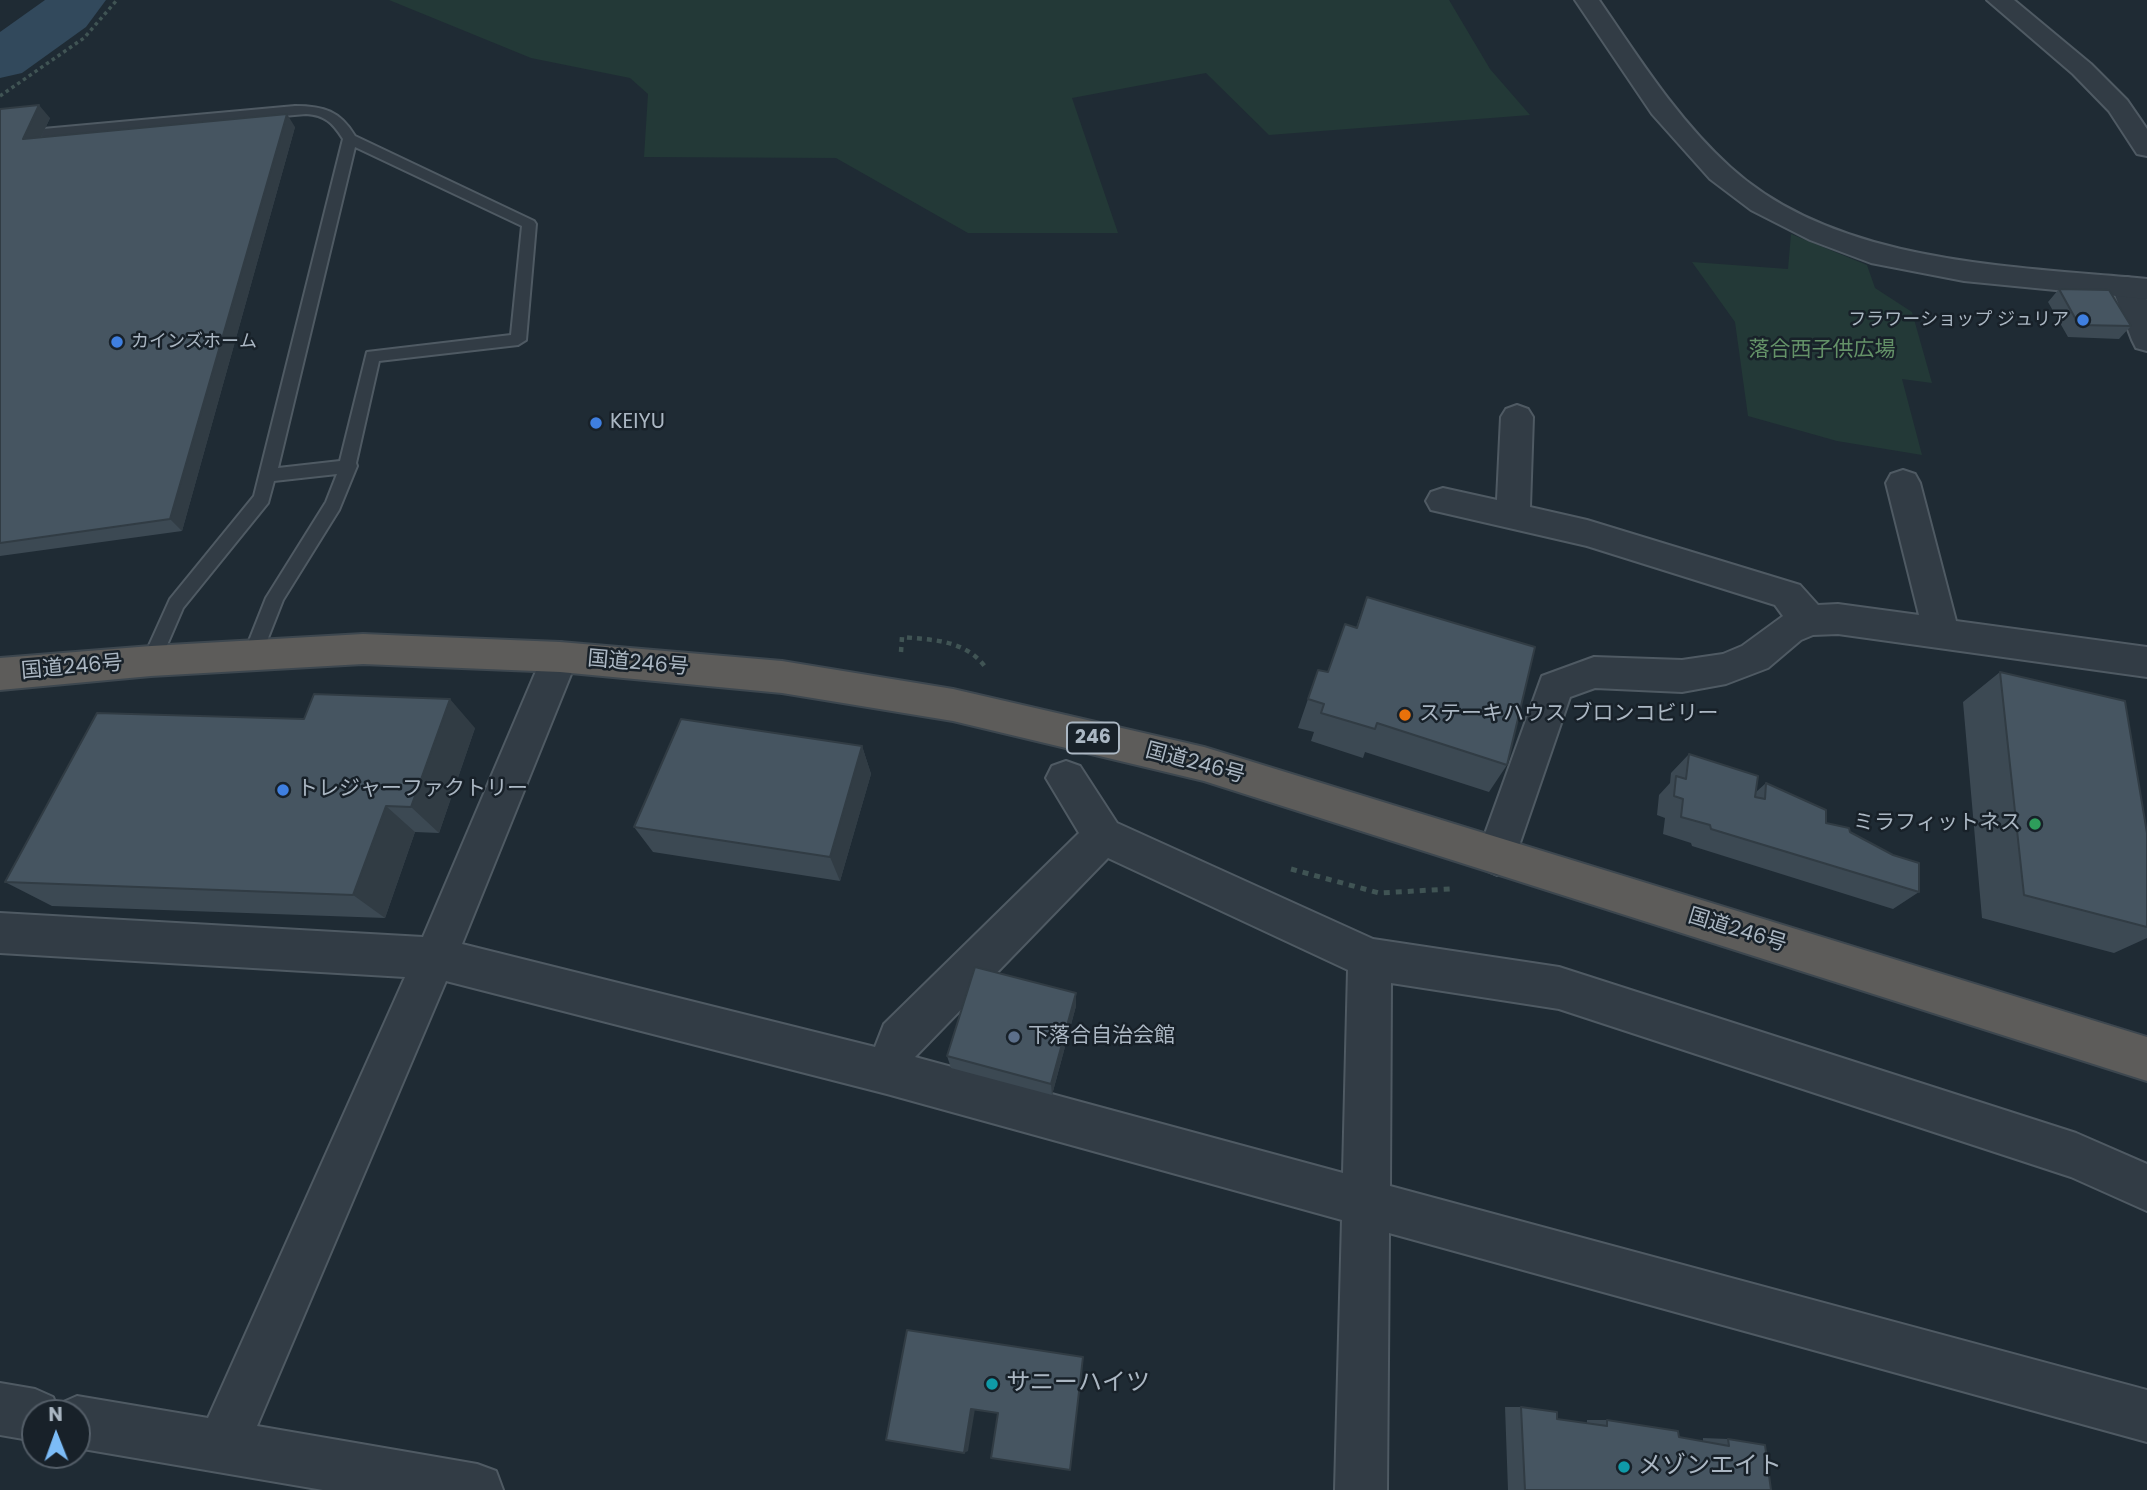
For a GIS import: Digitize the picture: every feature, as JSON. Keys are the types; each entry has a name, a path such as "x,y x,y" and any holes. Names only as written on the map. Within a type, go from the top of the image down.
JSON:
{"highway":[{"name":"国道246号","path":"0,674 151,661 363,649 560,657 782,677 953,705 1204,764 2147,1059"}],"street":[{"path":"1587,0 1661,108 1720,173 1761,204 1820,233 1871,253 1964,271 2137,288 2147,340"},
{"path":"1998,0 2082,69 2118,106 2147,148"},
{"path":"1513,516 1517,417"},
{"path":"1903,483 1941,632"},
{"path":"1443,501 1587,533 1787,595 1809,620"},
{"path":"1497,856 1555,687 1594,672 1682,676 1726,669 1755,657 1788,631 1809,620 1838,619 2147,662"},
{"path":"222,1446 435,958 560,657"},
{"path":"1066,778 1103,836 1370,959 1559,988 2076,1156 2147,1188"},
{"path":"887,1072 901,1039 1103,836"},
{"path":"0,933 435,958 887,1072 2147,1416"},
{"path":"1361,1490 1370,959"},
{"path":"0,1409 21,1413"},
{"path":"91,1424 477,1490"}],"lane":[{"path":"43,133 306,110 324,111 335,116 350,139 529,224 518,340 372,356 349,466 333,505 275,598 252,656"},
{"path":"151,661 176,604 262,498 350,139"},
{"path":"267,476 349,466"}],"path":[{"path":"0,96 84,38 117,0"},
{"path":"900,661 902,637 946,641 978,655 988,672"}],"green space":[{"path":"389,0 1449,0 1490,69 1530,115 1269,135 1206,73 1072,98 1118,233 968,233 836,158 644,157 648,94 630,78 531,58"},
{"name":"落合西子供広場","path":"1791,234 1867,265 1875,288 1912,312 1932,383 1902,379 1922,455 1837,441 1748,416 1735,322 1692,262 1788,269"}],"building":[{"name":"カインズホーム","path":"39,105 23,139 287,114 170,519 0,543 0,109"},
{"path":"2059,289 2109,290 2131,326 2079,325"},
{"name":"ステーキハウス ブロンコビリー","path":"1367,597 1535,647 1507,765 1377,723 1375,729 1321,713 1324,704 1308,699 1318,670 1328,672 1345,624 1357,628"},
{"path":"2000,672 2125,701 2147,833 2147,927 2024,895"},
{"name":"トレジャーファクトリー","path":"314,694 450,699 411,807 386,806 353,895 5,882 97,713 304,719"},
{"path":"681,719 862,746 830,857 634,827"},
{"path":"1689,754 1758,776 1755,797 1765,799 1766,783 1826,810 1826,823 1849,828 1850,832 1893,855 1919,863 1919,892 1711,829 1710,825 1681,817 1683,799 1674,796 1676,776 1686,779"},
{"name":"下落合自治会館","path":"975,967 1076,993 1051,1084 947,1056"},
{"name":"サニーハイツ","path":"907,1330 1083,1357 1070,1470 991,1458 998,1413 971,1409 964,1453 886,1440"},
{"name":"メゾンエイト","path":"1521,1407 1557,1412 1557,1419 1607,1426 1607,1420 1678,1431 1679,1437 1729,1446 1728,1439 1765,1445 1771,1490 1525,1490"}],"waterway":[{"path":"0,60 65,14 77,0"}],"place":[{"name":"フラワーショップ ジュリア","path":"2083,320"},
{"name":"カインズホーム","path":"117,342"},
{"name":"KEIYU","path":"596,423"},
{"name":"ステーキハウス ブロンコビリー","path":"1405,715"},
{"name":"トレジャーファクトリー","path":"283,790"},
{"name":"ミラフィットネス","path":"2035,824"},
{"name":"下落合自治会館","path":"1014,1037"},
{"name":"サニーハイツ","path":"992,1384"},
{"name":"メゾンエイト","path":"1624,1467"}]}
